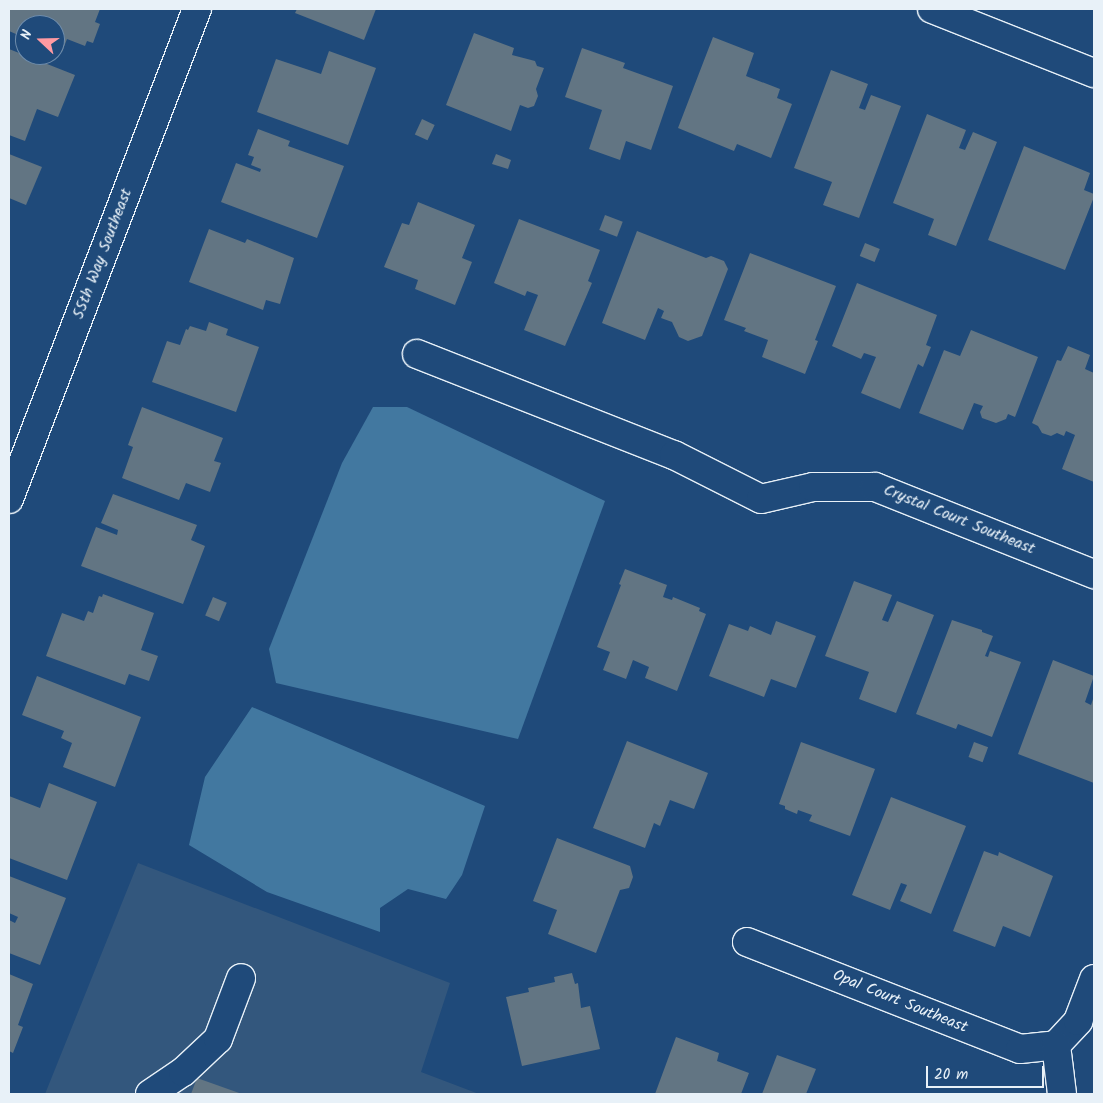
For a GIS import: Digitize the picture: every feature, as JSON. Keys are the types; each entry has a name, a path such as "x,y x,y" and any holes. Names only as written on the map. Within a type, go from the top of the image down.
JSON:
{"street":[{"name":"55th Way Southeast","path":"9,499 197,9"},
{"path":"932,9 1094,73"},
{"name":"Crystal Court Southeast","path":"417,354 674,455 761,499 813,487 875,487 1094,574"},
{"name":"Opal Court Southeast","path":"747,942 1020,1049 1056,1046"},
{"path":"150,1094 183,1072 218,1039 241,978"},
{"path":"1062,1094 1056,1046 1078,1021 1094,980"}],"shaded area":[{"path":"373,407 407,407 605,501 518,739 276,683 269,649 342,463"},
{"path":"252,707 485,806 462,875 446,899 408,889 380,908 380,932 267,892 189,845 205,777"},
{"path":"138,863 450,983 421,1072 479,1094 45,1094"}],"building":[{"path":"9,9 100,9 95,22 100,24 93,43 87,41 85,46 67,39 65,44 65,15 15,15 15,34 9,31"},
{"path":"297,9 376,9 364,40 295,13"},
{"path":"474,33 514,48 512,55 535,61 537,66 544,68 536,89 538,96 534,106 528,108 520,105 511,131 446,105"},
{"path":"713,37 754,53 746,76 780,89 777,98 792,104 771,158 737,144 734,151 678,128"},
{"path":"582,48 625,63 623,68 673,86 651,150 626,141 620,160 589,149 602,110 565,97"},
{"path":"9,49 15,51 15,65 50,65 75,75 58,117 37,109 25,141 9,135"},
{"path":"329,51 376,68 348,145 257,112 276,59 321,74"},
{"path":"831,70 868,84 859,108 865,110 871,95 901,106 859,218 823,205 832,182 794,168"},
{"path":"927,114 966,130 959,148 965,150 973,132 997,142 956,246 928,235 934,219 893,203"},
{"path":"422,119 435,125 428,140 415,134"},
{"path":"258,129 290,141 288,146 344,166 317,238 221,202 236,163 260,172 261,169 251,165 254,157 248,155"},
{"path":"1024,146 1090,173 1084,190 1094,194 1094,197 1065,270 988,240"},
{"path":"9,154 42,167 26,205 9,198"},
{"path":"496,154 511,160 508,169 492,164"},
{"path":"418,202 475,225 462,258 472,262 455,305 415,289 418,280 384,267 402,223 409,225"},
{"path":"605,215 623,222 617,237 599,230"},
{"path":"519,219 600,250 588,281 592,283 565,346 524,330 538,295 527,291 525,296 494,283"},
{"path":"209,229 245,243 247,239 294,258 280,304 266,300 263,310 189,282"},
{"path":"637,231 706,258 711,256 724,261 728,269 702,336 688,341 679,337 672,322 661,318 664,311 658,308 645,340 602,323"},
{"path":"865,243 880,249 875,262 860,256"},
{"path":"750,253 836,286 815,340 818,341 805,374 762,357 768,340 744,331 746,328 724,320"},
{"path":"857,283 937,315 926,345 931,347 923,367 918,364 900,409 861,393 876,357 864,353 861,359 832,346"},
{"path":"209,322 228,329 226,335 259,347 236,412 152,382 167,341 180,345 186,329 188,330 190,326 206,331"},
{"path":"971,330 1038,357 1015,417 1008,414 1006,419 996,423 982,418 980,412 983,406 974,403 963,430 919,413 944,350 960,356"},
{"path":"1068,346 1090,355 1085,369 1094,373 1094,482 1062,469 1075,435 1066,431 1064,436 1057,433 1051,436 1042,433 1038,426 1032,423 1057,360 1061,361"},
{"path":"142,407 223,438 214,461 221,463 210,492 186,483 179,500 122,478 133,447 128,445"},
{"path":"113,494 197,525 191,540 205,546 183,604 81,566 96,527 117,535 118,530 101,523"},
{"path":"625,569 667,585 663,597 672,600 673,597 700,608 699,611 706,614 677,691 645,678 649,667 633,660 626,679 603,670 610,652 597,647 621,585 619,584"},
{"path":"854,581 892,595 882,620 888,622 897,601 934,615 896,713 859,699 869,672 825,656"},
{"path":"103,594 154,613 141,650 158,656 149,681 129,674 125,685 46,656 62,613 84,621 88,611 93,613 99,596 102,597"},
{"path":"213,597 227,603 219,621 205,615"},
{"path":"952,620 982,630 982,632 993,636 985,656 988,657 990,651 1021,662 992,737 958,724 956,729 916,714"},
{"path":"776,621 816,636 796,688 771,679 764,697 709,676 729,624 748,631 750,626 771,635"},
{"path":"1053,660 1094,676 1085,702 1091,705 1094,696 1094,783 1018,754"},
{"path":"37,676 141,717 115,787 63,767 72,743 61,738 64,731 22,715"},
{"path":"627,741 708,773 694,809 670,800 660,826 654,823 645,848 593,828"},
{"path":"801,742 875,769 850,836 809,821 812,815 798,810 797,814 779,804"},
{"path":"974,742 988,747 983,762 969,757"},
{"path":"49,783 97,802 67,880 9,858 9,796 40,808"},
{"path":"891,797 966,826 931,914 900,901 907,885 901,883 890,910 852,895"},
{"path":"557,838 630,866 633,877 629,888 620,890 596,953 548,934 557,910 533,901"},
{"path":"984,851 998,856 999,852 1053,876 1030,937 1003,926 995,947 953,931"},
{"path":"9,876 66,898 40,965 9,953 9,920 15,923 18,917 9,913"},
{"path":"572,973 575,984 578,983 581,1008 590,1006 600,1049 522,1066 506,997 529,992 528,988 555,982 554,977"},
{"path":"9,974 33,984 18,1025 23,1027 13,1053 9,1051"},
{"path":"676,1037 719,1053 717,1061 749,1073 741,1094 655,1094"},
{"path":"777,1055 816,1069 806,1094 762,1094"},
{"path":"197,1078 242,1094 191,1094"}]}
